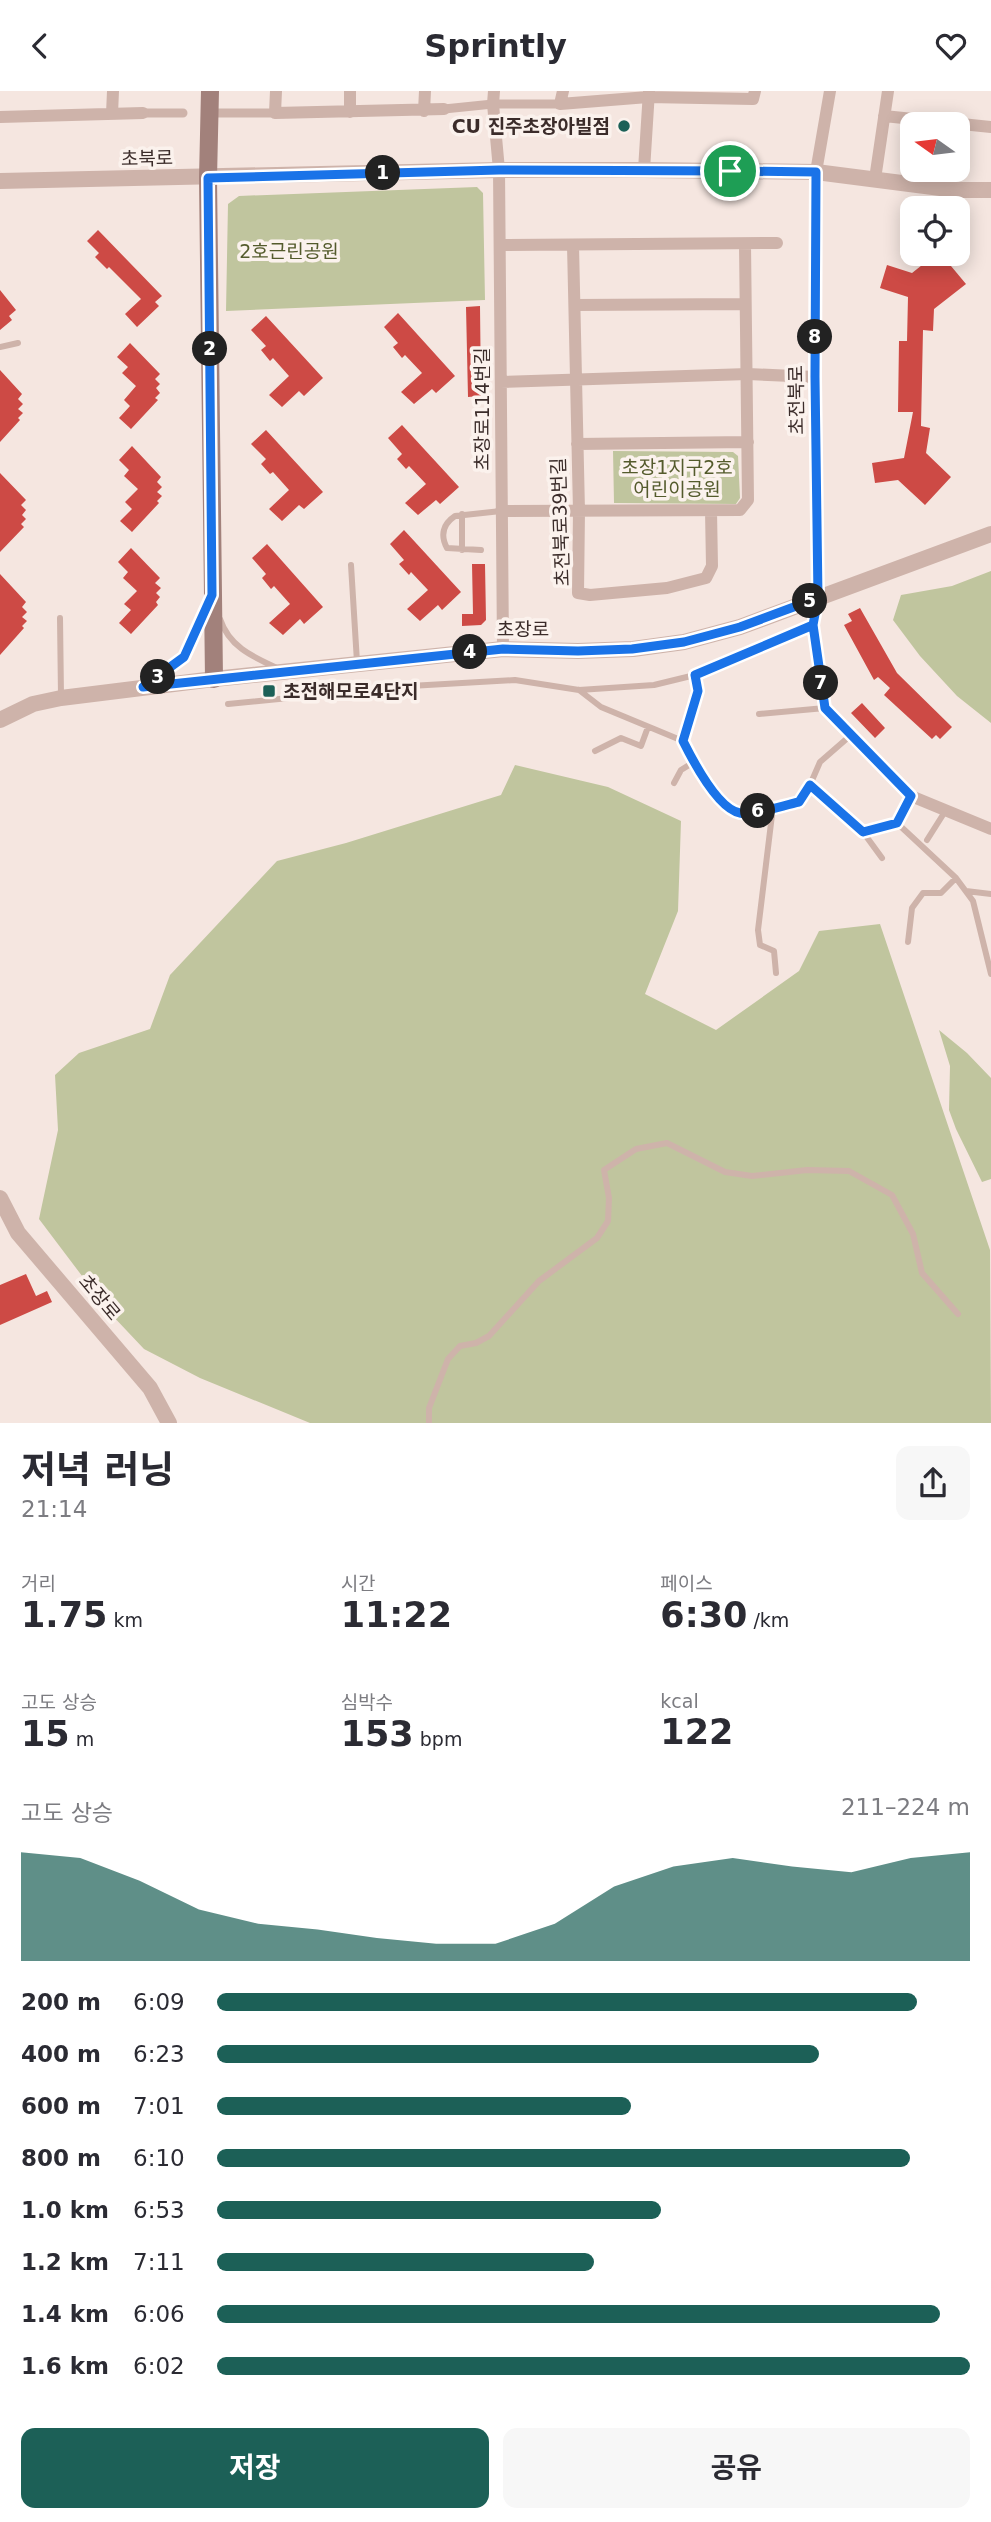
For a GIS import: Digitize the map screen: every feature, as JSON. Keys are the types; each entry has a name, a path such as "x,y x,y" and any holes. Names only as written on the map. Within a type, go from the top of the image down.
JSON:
{"main road":[{"path":"210,91 208,178 215,679"}],"street":[{"path":"112,114 113,91"},
{"path":"275,113 276,91"},
{"path":"350,91 350,112"},
{"path":"424,111 425,91"},
{"path":"209,113 424,111 494,98 648,94 753,99 755,91"},
{"name":"초전북로","path":"825,708 813,625 818,598 816,172 830,91"},
{"path":"874,179 888,91"},
{"path":"644,170 648,94"},
{"name":"초장로114번길","path":"494,98 499,170 503,649"},
{"path":"0,117 183,113"},
{"path":"884,116 991,127"},
{"name":"초북로","path":"0,181 499,170 644,170 816,172 956,190 991,190"},
{"path":"500,245 777,243"},
{"path":"501,511 740,510 748,500 745,244"},
{"name":"초전북로39번길","path":"573,245 579,511 578,593 590,595 667,587 706,578 712,566 711,511"},
{"path":"575,305 745,304"},
{"path":"501,382 748,374 815,377"},
{"path":"577,444 748,442"},
{"name":"초장로","path":"0,720 33,705 61,698 283,671 503,649 632,649 684,642 740,627 991,534"},
{"path":"825,708 911,796 991,829"},
{"name":"초장로","path":"0,1198 18,1233 150,1388 169,1423"}],"lane":[{"path":"0,347 18,343"},
{"path":"481,550 447,548 443,541 444,527 448,521 462,514 501,511"},
{"path":"462,514 463,549"},
{"path":"351,565 357,664"},
{"path":"212,595 224,632 236,645 249,655 283,671"},
{"path":"143,687 184,657 212,595"},
{"path":"60,618 61,698"},
{"path":"228,704 515,680 579,689 654,685 695,675 813,625"},
{"path":"683,741 698,691 695,675"},
{"path":"579,689 601,707 683,741 694,762 727,809 742,814 799,802 820,762 851,735"},
{"path":"759,714 825,708"},
{"path":"595,751 621,738 641,745 648,727"},
{"path":"674,783 681,770 694,762"},
{"path":"810,785 863,832 882,858"},
{"path":"863,832 897,823 911,796"},
{"path":"776,973 774,951 760,944 758,930 772,815 777,807"},
{"path":"927,840 946,810"},
{"path":"897,823 956,879 973,901 991,974"},
{"path":"908,942 912,908 923,893 941,893 956,879"},
{"path":"966,891 991,894"},
{"path":"429,1423 429,1408 448,1359 460,1346 476,1343 489,1336 539,1281 597,1238 608,1221 609,1198 604,1170 636,1149 667,1143 725,1172 752,1176 807,1170 849,1171 892,1195 913,1234 922,1273 958,1314"}],"green space":[{"name":"2호근린공원","path":"477,187 483,193 485,300 226,311 228,204 239,196"},
{"name":"초장1지구2호 어린이공원","path":"613,451 733,452 738,456 740,498 736,504 614,503"},
{"path":"991,571 991,723 957,696 920,656 893,620 901,595 952,586"},
{"path":"515,765 608,787 681,821 678,911 645,994 716,1030 799,971 819,931 880,924 990,1250 991,1423 310,1423 200,1378 144,1349 110,1313 39,1219 58,1130 55,1075 79,1053 150,1029 170,975 277,861 346,843 501,795"},
{"path":"939,1030 991,1078 991,1179 982,1182 949,1110 950,1066"}],"building":[{"path":"98,230 162,296 155,302 159,306 137,327 125,314 141,299 95,257 99,253 87,241"},
{"path":"887,265 912,273 921,266 951,266 966,284 934,309 933,331 923,330 921,426 930,428 926,453 951,477 925,505 898,480 875,483 872,463 904,458 913,412 898,412 899,341 907,341 908,297 880,288"},
{"path":"0,290 16,310 9,316 12,320 0,330"},
{"path":"480,306 481,396 468,397 466,307"},
{"path":"398,313 455,376 436,393 432,389 414,404 401,392 422,373 405,355 402,358 393,347 398,343 384,327"},
{"path":"266,316 323,378 304,396 299,391 282,407 269,395 289,376 273,358 270,361 261,350 266,346 251,330"},
{"path":"130,343 160,374 155,379 160,384 156,388 160,393 155,398 158,400 131,429 119,418 130,406 124,400 136,386 122,373 128,367 117,357"},
{"path":"0,370 22,394 18,399 23,404 18,409 23,413 0,442"},
{"path":"402,425 459,487 440,504 436,500 418,515 405,503 426,484 409,466 406,469 397,459 402,454 388,438"},
{"path":"266,430 323,492 304,509 299,505 282,521 269,509 289,490 273,472 270,474 261,464 266,459 251,444"},
{"path":"132,446 161,477 157,482 162,487 157,492 162,496 157,501 159,503 132,532 120,521 132,509 125,502 138,489 124,476 129,470 119,460"},
{"path":"0,473 26,500 21,505 26,510 22,515 26,519 21,524 24,527 0,552"},
{"path":"404,530 461,592 442,610 438,605 420,621 407,609 428,590 399,564 404,560 390,544"},
{"path":"267,544 323,607 304,624 300,619 283,635 269,623 290,604 274,586 271,589 262,578 266,574 252,558"},
{"path":"131,548 160,578 155,583 161,588 156,593 160,597 156,602 158,605 131,634 119,623 131,610 124,604 137,591 123,578 128,572 118,562"},
{"path":"472,564 485,564 486,620 481,625 462,626 462,614 473,614"},
{"path":"0,574 26,602 22,607 27,612 22,617 27,621 0,655"},
{"path":"860,608 897,673 952,727 940,739 936,735 932,739 884,695 890,688 878,677 874,680 844,625 852,621 848,614"},
{"path":"862,703 885,728 875,738 851,713"},
{"path":"26,1274 36,1296 47,1291 52,1302 0,1325 0,1285"}],"place":[{"name":"CU 진주초장아빌점","path":"624,126"},
{"name":"초전해모로4단지","path":"269,691"}],"route":[{"path":"730,171 499,170 208,178 212,595 184,657 143,687 503,649 632,649 684,642 740,627 818,598 813,625 695,675 698,691 683,741 694,762 727,809 742,814 799,802 810,785 863,832 897,823 911,796 825,708 813,625 818,598 816,172 730,171"}]}
